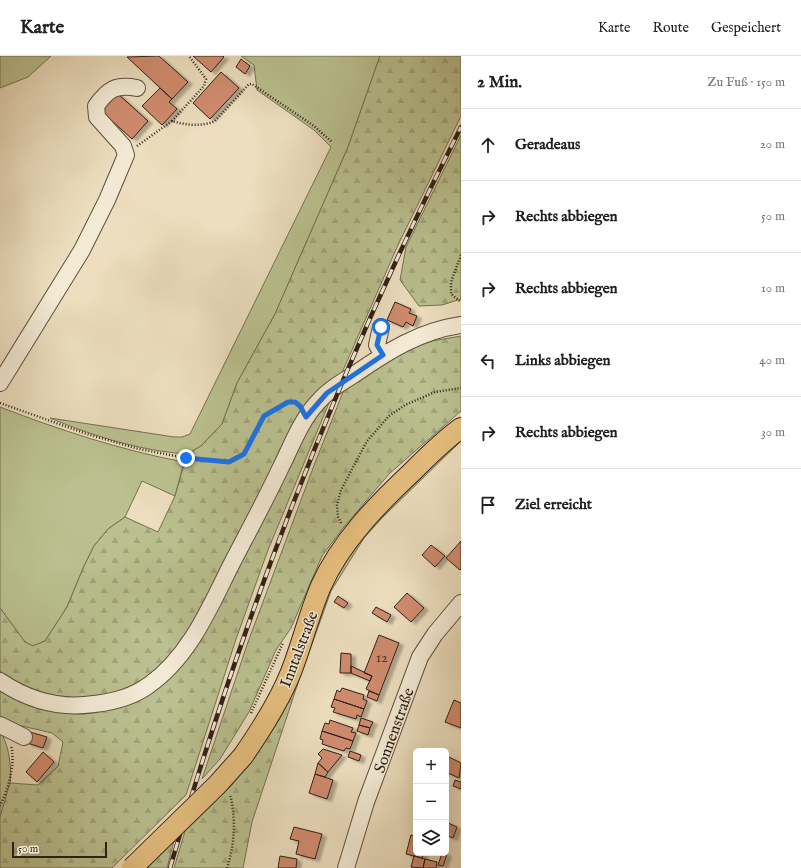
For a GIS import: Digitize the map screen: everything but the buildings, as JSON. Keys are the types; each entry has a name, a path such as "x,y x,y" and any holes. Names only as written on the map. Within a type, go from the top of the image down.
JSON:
{"main road":[{"name":"Inntalstraße","path":"132,868 221,780 243,756 258,735 278,699 290,673 322,586 340,553 363,522 398,485 461,428"}],"street":[{"path":"0,383 82,250 107,200 126,155 123,146 97,117 96,106 106,94 118,86 137,88"},
{"path":"0,682 23,694 55,705 79,706 103,703 133,694 161,676 185,648 200,626 306,417 327,393 383,355 417,336 432,331 461,325"},
{"path":"381,327 377,345 383,355"},
{"name":"Sonnenstraße","path":"346,868 366,802 420,657 435,634 461,603"},
{"path":"3,727 24,736"}],"path":[{"path":"126,155 172,121 204,86 206,79 189,56"},
{"path":"172,121 183,124 208,124 215,121 249,84 252,84 314,126 332,142"},
{"path":"461,256 451,282 451,294 461,302"},
{"path":"345,529 338,517 337,505 342,490 367,440 389,416 405,405 435,392 461,388"},
{"path":"0,403 87,434 139,449 186,458 229,462 244,454 264,416 288,402 295,402 306,417"},
{"path":"250,715 284,642"},
{"path":"0,806 5,795 12,769 12,748 3,727"},
{"path":"227,868 233,840 234,808 230,790"}],"green space":[{"path":"0,56 51,56 28,77 0,88"},
{"path":"241,56 380,56 348,147 275,314 237,383 222,424 201,446 187,454 152,450 117,442 50,418 174,437 182,437 190,434 331,147 314,130 257,90 254,65"},
{"path":"380,56 461,56 461,116 398,245 341,375 323,386 194,622 175,650 158,669 140,681 115,692 87,698 60,698 46,696 22,686 0,671 0,608 25,642 33,646 45,641 67,607 94,546 108,529 125,517 158,532 175,496 187,454 201,446 222,424 237,383 275,314 348,147"},
{"path":"461,135 461,299 442,305 419,306 400,280 406,247"},
{"path":"461,336 461,411 389,474 343,528 322,556 291,628 276,650 249,712 220,759 202,779 248,642 345,387 370,370 413,348 432,341"},
{"path":"331,398 268,550 236,639 186,795 112,868 0,868 0,817 10,783 38,785 58,766 63,742 52,733 0,721 0,690 54,711 81,714 95,713 111,709 151,692 291,460 316,415"},
{"path":"0,407 90,439 137,452 184,462 175,496 142,481 125,517 108,529 94,546 67,607 45,641 33,646 25,642 0,608"},
{"path":"461,436 461,441 382,518 364,538 331,591 298,683 279,720 295,682 328,589 358,538"},
{"path":"298,683 252,822 243,868 174,868 185,831 232,785 251,763 279,720"},
{"path":"0,732 8,749 11,771 10,784 0,817"},
{"path":"174,841 167,868 147,868"}],"railway":[{"path":"170,868 230,678 298,490 375,306 461,127"}],"route":[{"path":"186,458 229,462 244,454 254,432 264,416 288,402 295,402 300,406 306,417 327,393 383,355 377,345 381,327"}]}
